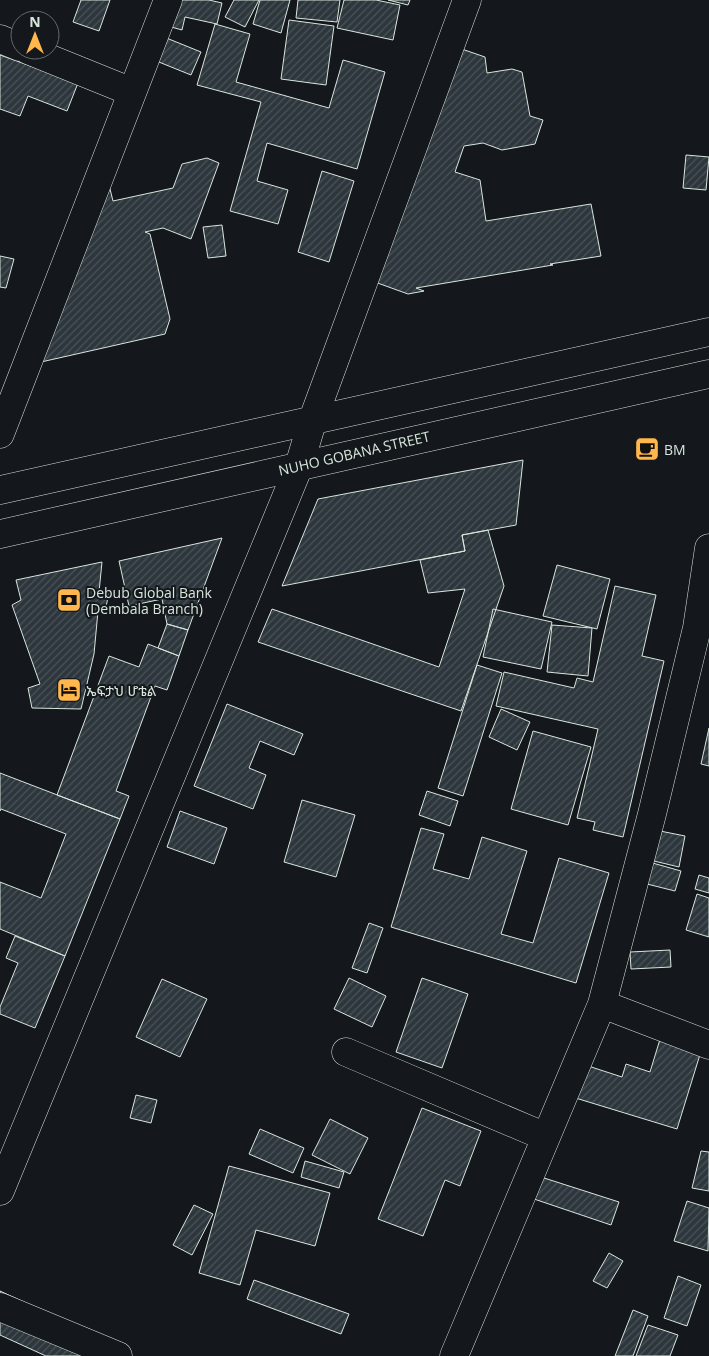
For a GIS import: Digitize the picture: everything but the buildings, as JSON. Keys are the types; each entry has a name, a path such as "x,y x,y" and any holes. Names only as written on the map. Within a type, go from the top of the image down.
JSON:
{"street":[{"path":"0,434 168,0"},
{"path":"0,1191 298,466 313,419 467,0"},
{"path":"53,60 132,92"},
{"path":"0,490 709,332"},
{"name":"NUHO GOBANA STREET","path":"0,534 709,374"},
{"path":"454,1356 602,1004 703,627 709,548"},
{"path":"602,1004 709,1045"},
{"path":"346,1052 546,1137"},
{"path":"0,1307 108,1354"}],"place":[{"name":"BM","path":"647,449"},
{"name":"Debub Global Bank (Dembala Branch)","path":"69,600"},
{"name":"ኤፍታህ ሆቴል","path":"69,690"}]}
